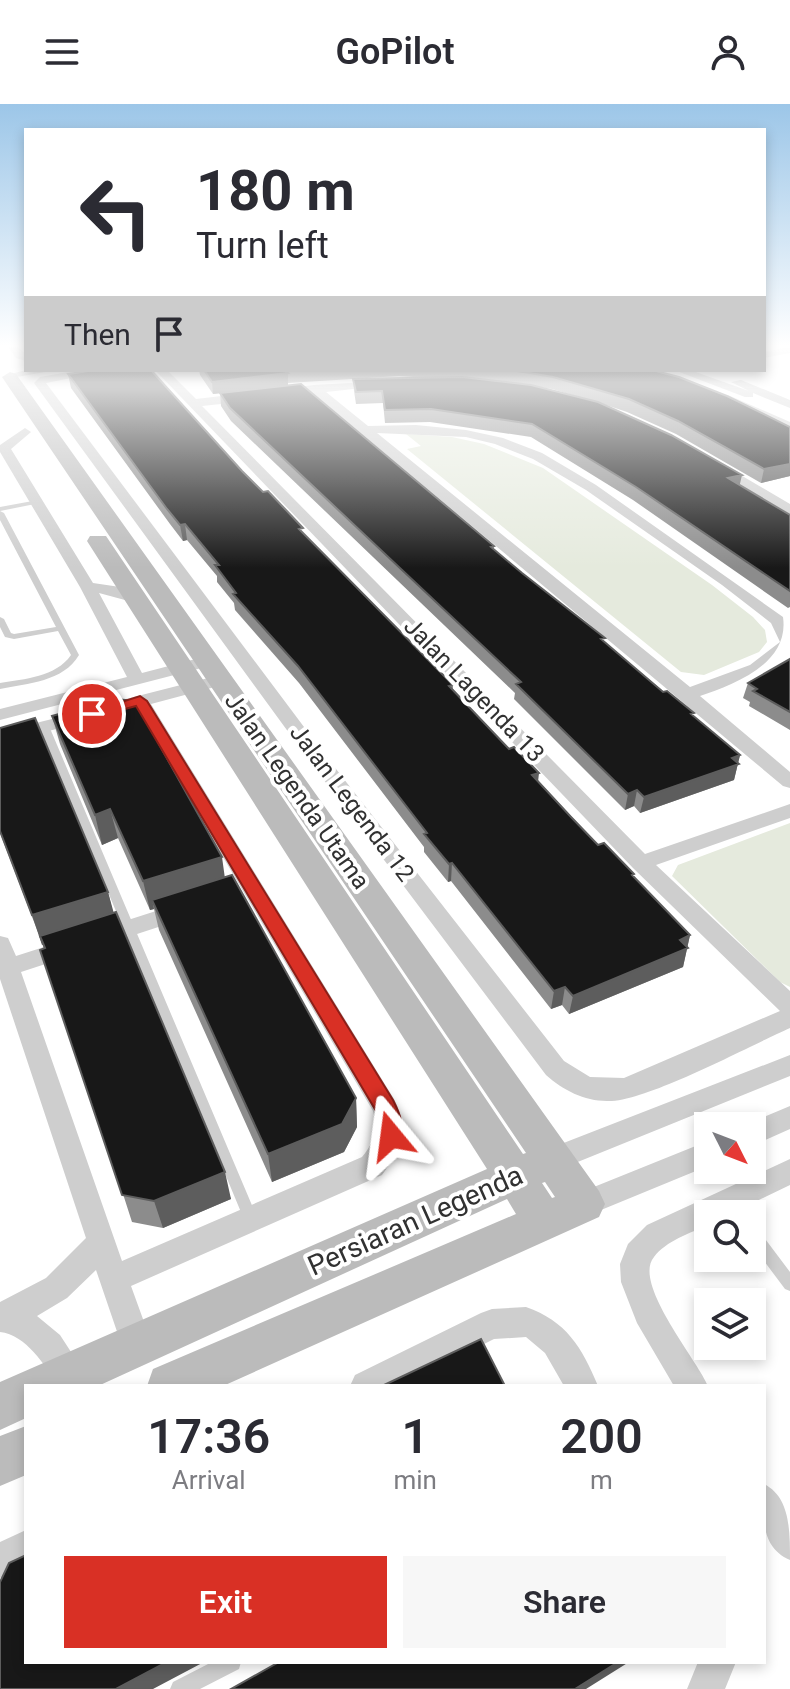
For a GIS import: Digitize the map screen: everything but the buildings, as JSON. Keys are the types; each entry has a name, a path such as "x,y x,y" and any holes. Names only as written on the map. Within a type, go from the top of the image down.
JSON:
{"street":[{"name":"Jalan Legenda Utama","path":"23,421 25,432 188,677 265,770 534,1168 584,1204"},
{"name":"Jalan Legenda Utama","path":"47,421 214,671 265,770"},
{"name":"Jalan Legenda 12","path":"68,421 315,755 550,1062 567,1078 584,1088 600,1091 627,1089 790,1017"},
{"name":"Jalan Lagenda 13","path":"210,421 641,863 790,1006"},
{"path":"354,421 790,782"},
{"path":"365,430 415,429 470,434 531,452 694,558 777,620 786,632 788,642 781,653 743,673 687,694"},
{"path":"25,432 1,446 88,587 138,690 390,1118 391,1136 372,1166 114,1279"},
{"path":"699,457 790,510"},
{"path":"88,587 114,590 136,598"},
{"path":"0,715 138,690 214,671"},
{"path":"0,738 106,710 138,690"},
{"path":"265,770 315,755"},
{"path":"641,863 790,811"},
{"path":"136,1344 4,956 128,927 254,888"},
{"name":"Persiaran Legenda","path":"58,1380 534,1168 790,1065"},
{"path":"766,1128 790,1117"},
{"name":"Persiaran Legenda","path":"175,1384 544,1221 694,1159"},
{"name":"Jalan Legenda Utama","path":"534,1168 544,1221"},
{"path":"743,1200 790,1171"},
{"path":"691,1384 659,1333 638,1290 634,1272 643,1244 657,1235 694,1221"},
{"path":"1,1317 49,1295 70,1280 101,1242"},
{"path":"1,1317 25,1325 44,1337 58,1380"},
{"path":"370,1384 492,1324 526,1322 542,1328 556,1342 581,1384"},
{"path":"0,1406 24,1395"},
{"path":"0,1461 24,1451"},
{"path":"766,1504 790,1542"},
{"path":"0,1560 24,1549"},
{"path":"706,1689 716,1664"}],"lane":[{"path":"0,686 68,666 75,655 0,511 38,502"},
{"path":"0,619 8,635 14,637 62,628"},
{"path":"44,726 250,1217"},
{"path":"766,1252 790,1284"},
{"path":"180,1689 228,1664"}],"shaded area":[{"path":"406,434 452,437 484,444 543,468 712,585 753,617 765,630 767,642 759,652 704,675 681,672 407,449 421,446"},
{"path":"790,823 790,987 780,982 672,876 678,865"}],"route":[{"path":"92,714 140,701 385,1107 390,1118 391,1136"}]}
